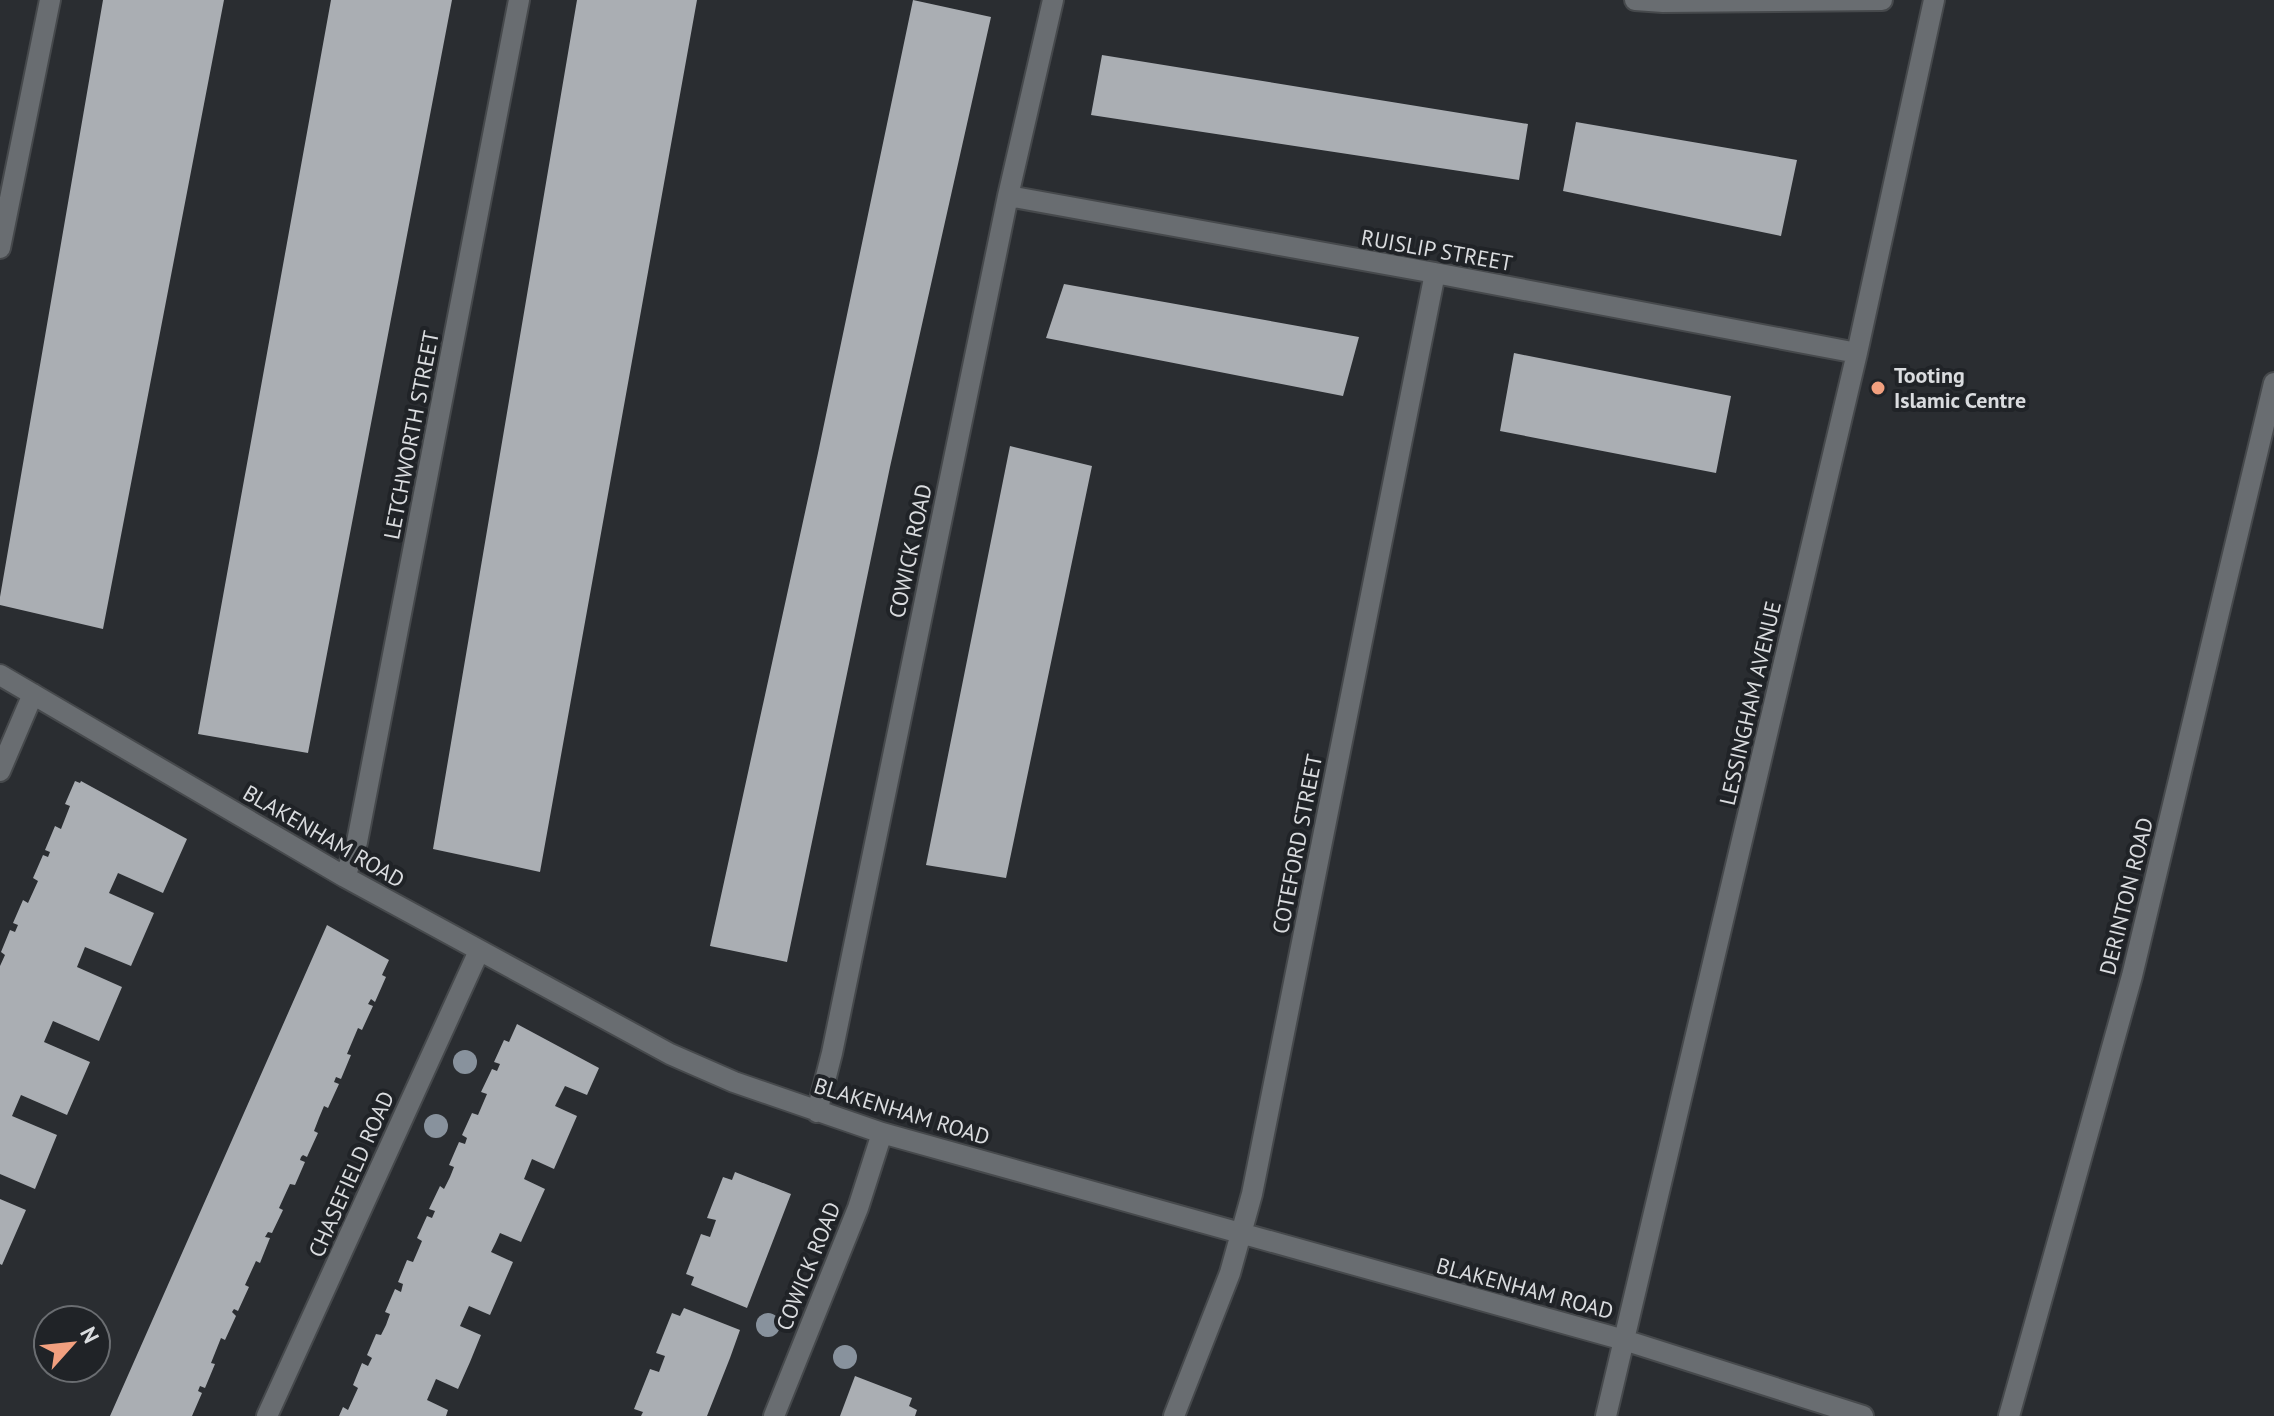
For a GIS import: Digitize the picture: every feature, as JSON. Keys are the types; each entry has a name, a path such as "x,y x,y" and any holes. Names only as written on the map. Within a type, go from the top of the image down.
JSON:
{"street":[{"path":"0,248 50,0"},
{"name":"LETCHWORTH STREET","path":"345,877 357,842 519,0"},
{"name":"COWICK ROAD","path":"817,1112 832,1053 1008,196 1053,0"},
{"path":"1635,0 1882,0"},
{"name":"LESSINGHAM AVENUE","path":"1606,1416 1857,353 1934,0"},
{"name":"RUISLIP STREET","path":"1008,196 1857,353"},
{"name":"COTEFORD STREET","path":"1174,1416 1230,1273 1255,1178 1435,273"},
{"name":"DERINTON ROAD","path":"2009,1416 2132,976 2274,383"},
{"name":"BLAKENHAM ROAD","path":"0,675 345,877 670,1054 734,1082 882,1133 1624,1340 1863,1416"},
{"path":"0,771 33,694"},
{"name":"CHASEFIELD ROAD","path":"267,1416 479,951"},
{"name":"COWICK ROAD","path":"774,1416 858,1208 882,1133"}],"building":[{"path":"103,0 224,0 103,629 0,605 0,597"},
{"path":"331,0 452,0 308,753 198,734"},
{"path":"577,0 697,0 540,872 433,849"},
{"path":"913,0 991,17 890,467 787,962 710,946"},
{"path":"1102,55 1528,124 1519,180 1091,115"},
{"path":"1576,122 1797,160 1781,236 1563,191"},
{"path":"1064,284 1359,337 1343,396 1046,338"},
{"path":"1514,353 1731,396 1716,473 1500,431"},
{"path":"1010,446 1092,466 1006,878 926,865"},
{"path":"75,781 81,781 187,839 163,893 118,873 109,893 154,913 131,966 85,947 77,967 122,987 99,1041 53,1021 44,1042 90,1062 67,1115 21,1095 12,1116 57,1135 35,1189 0,1174 0,966 5,955 1,952 10,930 15,932 18,925 13,923 23,900 28,903 38,881 33,878 43,855 48,857 50,852 45,850 55,826 61,829 70,806 65,804"},
{"path":"327,925 389,960 382,975 386,977 375,1002 371,999 368,1004 373,1006 362,1030 358,1028 347,1054 351,1055 341,1079 336,1077 334,1082 339,1084 328,1108 324,1106 319,1118 314,1131 318,1133 307,1157 301,1157 300,1160 305,1162 295,1185 290,1184 272,1233 268,1232 265,1237 270,1238 260,1263 256,1261 238,1311 234,1309 232,1312 236,1316 225,1340 221,1338 211,1363 215,1364 205,1388 200,1386 198,1391 202,1393 192,1416 110,1416"},
{"path":"517,1024 599,1068 587,1095 565,1086 555,1106 577,1116 554,1169 532,1159 524,1179 545,1189 521,1242 500,1233 491,1252 513,1262 490,1315 469,1306 460,1326 481,1335 458,1389 436,1379 427,1400 448,1410 446,1416 339,1416 343,1407 348,1410 358,1388 353,1385 362,1363 368,1366 372,1358 367,1355 376,1334 381,1335 386,1325 390,1314 385,1312 395,1289 401,1292 403,1284 398,1282 407,1260 413,1262 422,1241 417,1238 427,1216 432,1218 435,1211 429,1209 440,1186 444,1189 450,1177 454,1167 449,1165 459,1142 465,1144 467,1138 462,1135 472,1113 478,1115 487,1094 481,1092 492,1069 497,1071 500,1064 494,1062 504,1040 509,1042"},
{"path":"735,1172 791,1194 747,1308 691,1285 694,1277 686,1274 701,1234 710,1237 716,1220 707,1218 723,1177 732,1180"},
{"path":"0,1199 26,1210 2,1265 0,1264"},
{"path":"684,1308 740,1330 707,1416 641,1416 643,1412 634,1409 650,1369 659,1372 665,1356 656,1353 672,1313 680,1316"},
{"path":"855,1376 912,1398 909,1406 917,1410 915,1416 840,1416"}],"place":[{"name":"Tooting Islamic Centre","path":"1878,388"}]}
